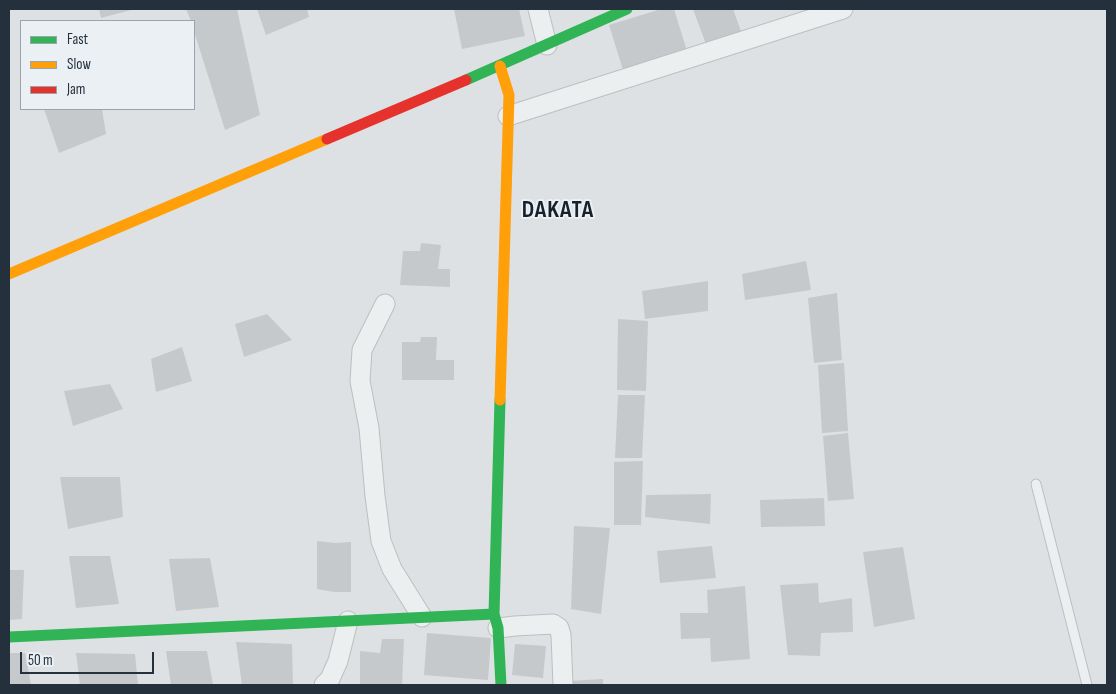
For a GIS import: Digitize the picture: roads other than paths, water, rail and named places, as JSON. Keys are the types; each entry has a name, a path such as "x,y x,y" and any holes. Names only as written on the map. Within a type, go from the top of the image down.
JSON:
{"street":[{"path":"538,9 547,45"},
{"path":"9,274 500,66 627,9"},
{"path":"508,116 843,9"},
{"path":"500,66 509,95 496,621 501,685"},
{"path":"385,304 362,350 360,381 369,428 381,541 392,569 422,617"},
{"path":"9,638 422,617 496,621 515,626 553,624 560,628 563,685"},
{"path":"324,685 330,679 338,661 348,621"}],"lane":[{"path":"1036,484 1087,685"}],"district":[{"name":"DAKATA","path":"558,211"}]}
